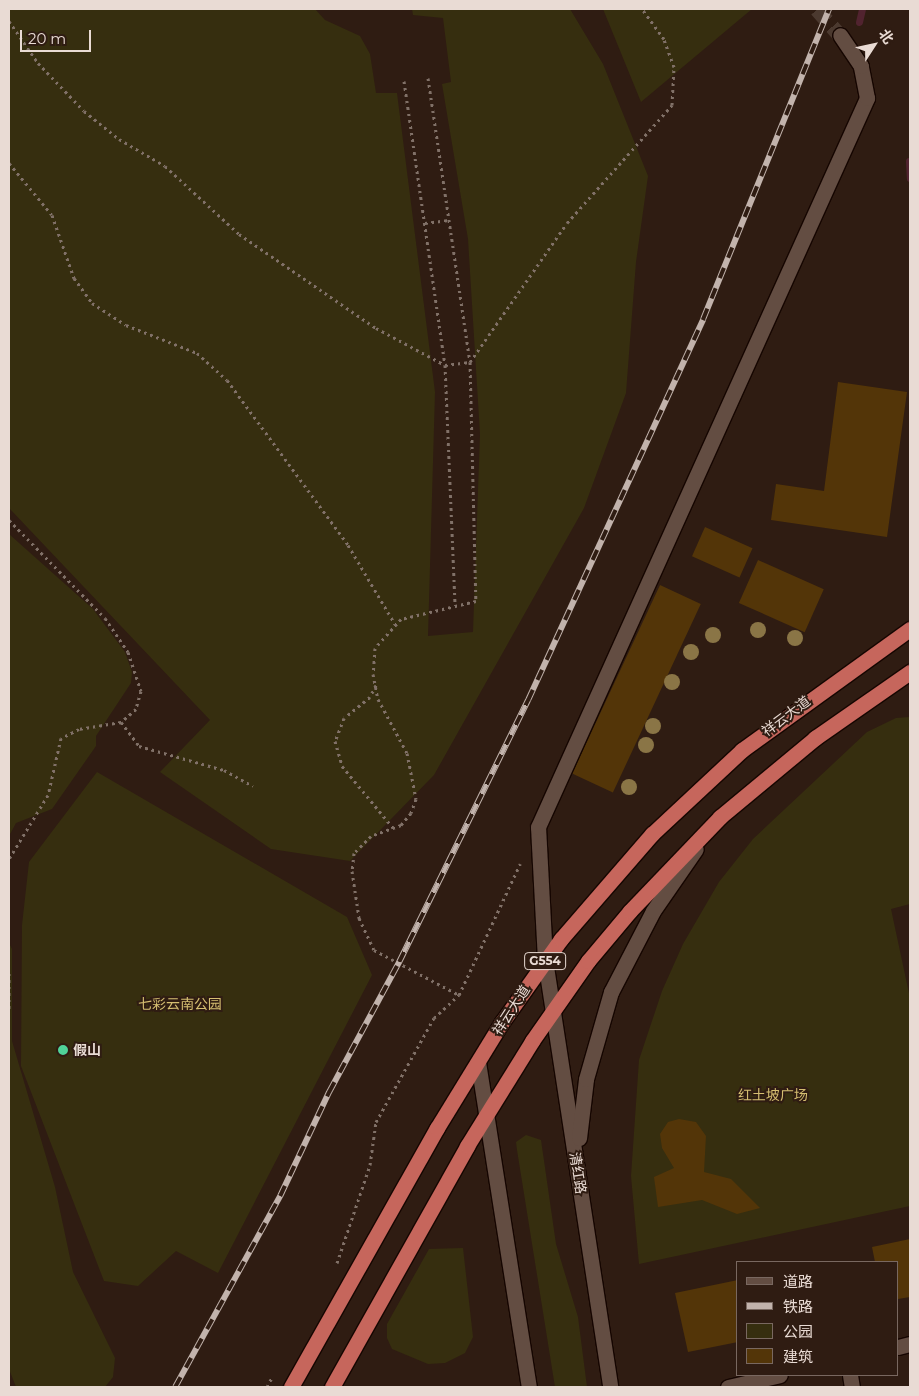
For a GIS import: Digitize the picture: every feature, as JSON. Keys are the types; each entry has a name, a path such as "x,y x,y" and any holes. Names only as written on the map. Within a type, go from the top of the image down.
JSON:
{"highway":[{"name":"祥云大道","path":"291,1387 478,1062 545,960 604,887 696,791 794,710 910,629"},
{"name":"G554","path":"332,1387 486,1116 553,1010 630,911 720,817 815,738 910,672"}],"main road":[{"name":"清红路","path":"610,1387 545,960 538,827 867,98 861,66 840,35"},
{"path":"578,1172 586,1079 612,992 654,911 720,817"},
{"path":"478,1062 529,1387"},
{"path":"728,1387 776,1376"}],"path":[{"path":"9,22 38,63 84,111 119,139 166,166 239,234 376,328 446,365 470,362 567,223 672,104 674,67 664,40 642,9"},
{"path":"428,78 470,362 476,602 455,604 395,624 373,653 376,684 383,713 408,753 415,789 412,813 395,830 371,836 354,853 359,918 366,937 374,950 459,995"},
{"path":"404,81 446,365 455,604"},
{"path":"9,163 52,215 74,278 92,303 126,325 197,353 227,380 342,536 395,624"},
{"path":"424,224 449,220"},
{"path":"9,520 77,587 128,652 141,691 140,701 121,722 79,728 61,738 48,795 9,859"},
{"path":"376,684 370,698 344,718 335,741 342,766 395,830"},
{"path":"121,722 139,746 224,770 253,786"},
{"path":"332,1271 370,1165 376,1122 434,1018 459,995 521,861"},
{"path":"9,972 9,1010"},
{"path":"267,1387 276,1371"}],"green space":[{"path":"9,9 315,9 325,20 360,36 370,54 376,93 397,93 435,392 428,636 473,632 480,434 468,239 442,84 451,82 443,18 413,15 412,9 570,9 603,64 648,176 636,262 626,393 584,508 434,775 350,861 271,849 160,772 210,720 9,508"},
{"path":"603,9 752,9 641,102"},
{"path":"9,534 93,609 125,652 132,672 131,683 96,736 96,746 52,809 16,823 9,836"},
{"name":"红土坡广场","path":"910,717 910,904 891,909 910,998 910,1206 639,1264 631,1176 639,1060 662,991 683,944 719,882 753,839 867,732 896,718"},
{"name":"七彩云南公园","path":"97,772 347,917 372,975 218,1273 176,1251 138,1286 104,1281 21,1066 22,925 29,862"},
{"path":"9,943 12,949 12,1041 55,1187 73,1272 115,1358 113,1377 105,1387 16,1387 9,1369"},
{"path":"526,1135 541,1140 556,1244 578,1317 587,1387 555,1387 516,1142"},
{"path":"463,1248 473,1337 465,1353 445,1363 428,1364 392,1349 387,1338 387,1324 429,1249"}],"building":[{"path":"838,382 907,392 887,537 771,520 776,484 824,491"},
{"path":"705,527 753,548 739,577 692,556"},
{"path":"758,560 824,589 805,632 739,603"},
{"path":"660,585 701,604 613,793 572,774"},
{"path":"679,1119 696,1122 706,1136 704,1172 731,1179 760,1208 737,1214 702,1200 658,1207 654,1177 674,1168 662,1148 660,1134 668,1122"},
{"path":"910,1239 910,1297 899,1299 899,1261 875,1261 872,1247"},
{"path":"736,1280 736,1342 688,1352 675,1293"}],"waterway":[{"path":"859,22 862,9"},
{"path":"909,161 910,178"}],"tunnel":[{"path":"817,9 840,35"}],"railway":[{"path":"175,1387 280,1196 329,1092 399,962 528,700 703,319 829,9"}],"place":[{"name":"假山","path":"63,1050"}]}
